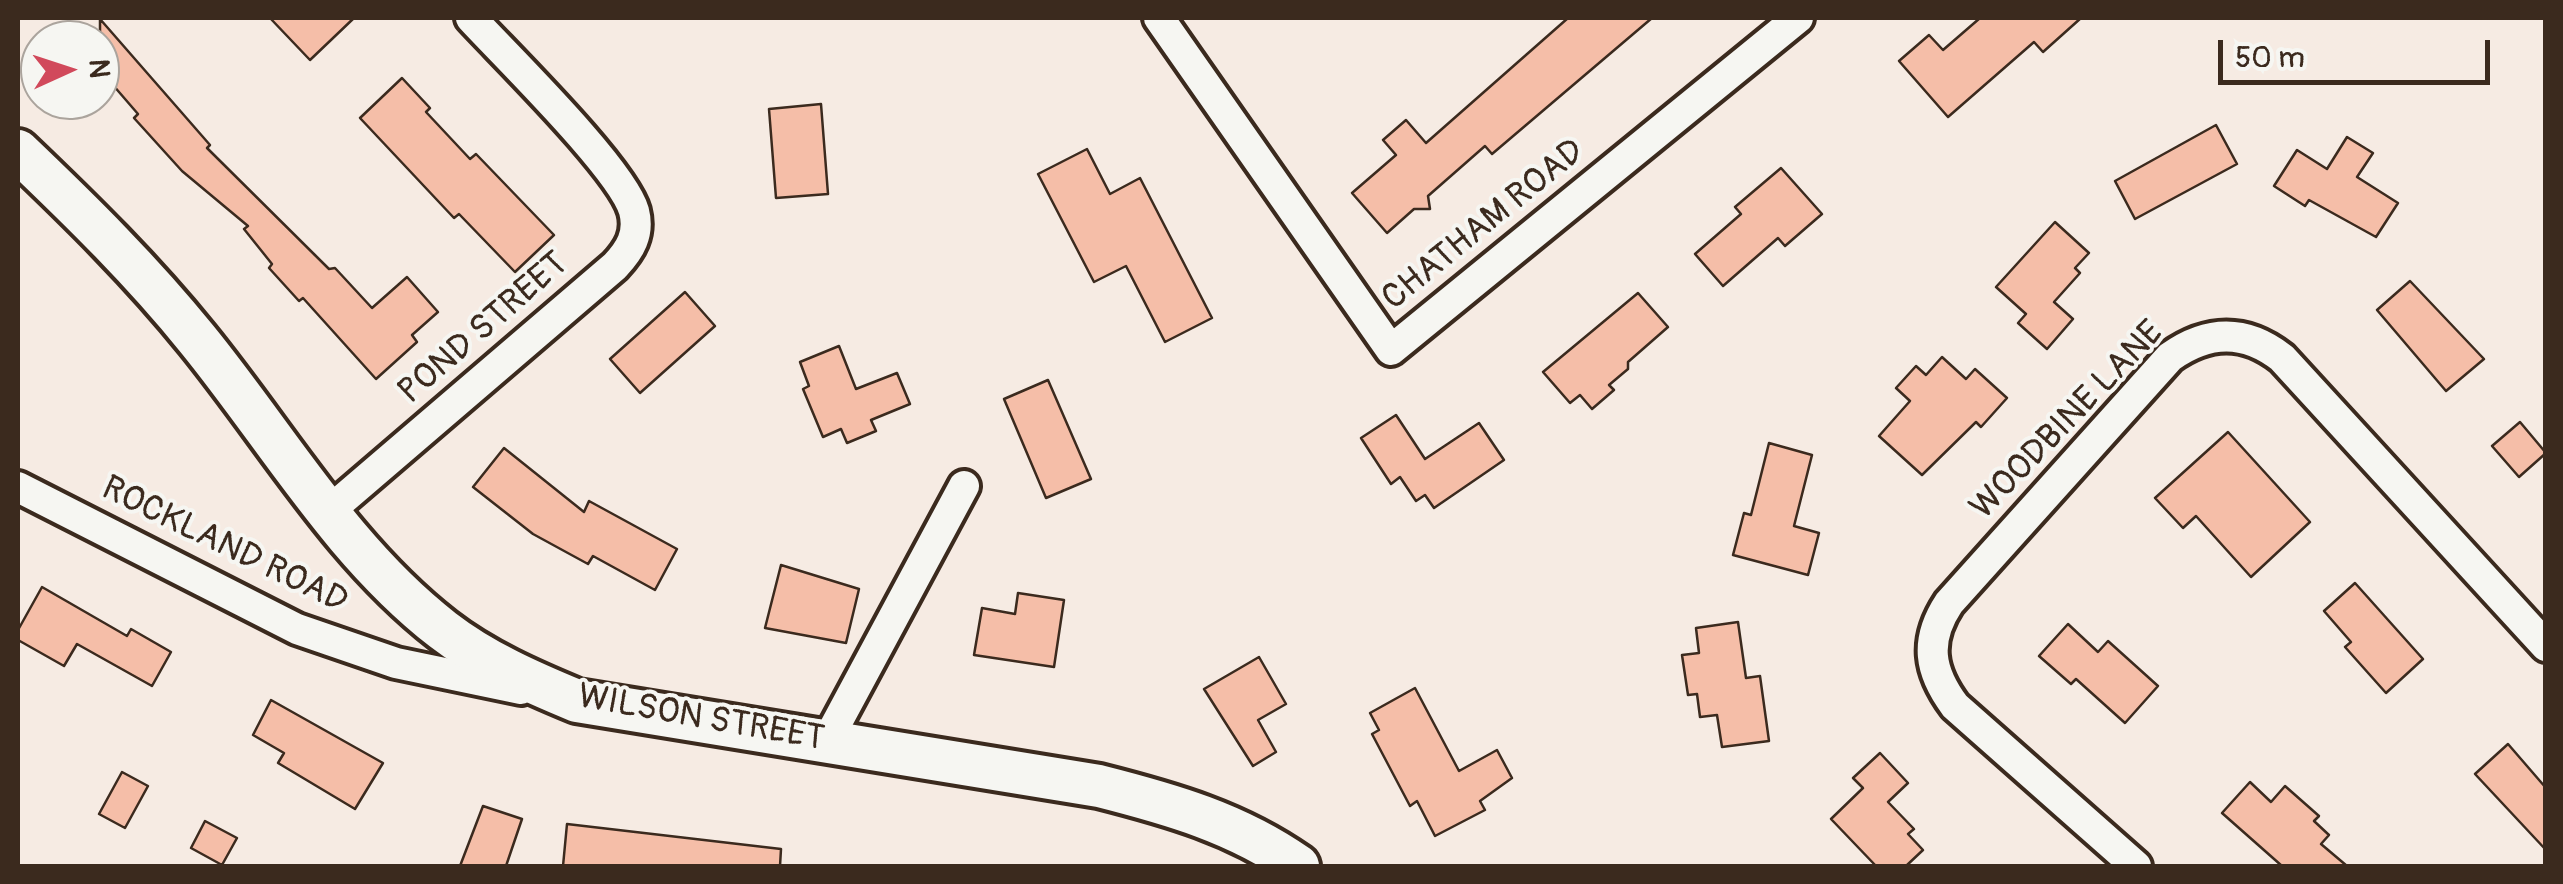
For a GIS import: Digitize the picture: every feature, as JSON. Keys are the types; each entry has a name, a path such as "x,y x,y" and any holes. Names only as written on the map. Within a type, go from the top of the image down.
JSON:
{"main road":[{"name":"WILSON STREET","path":"18,151 134,264 198,340 366,559 444,631 506,669 578,701 1064,778 1176,805 1270,847 1298,866"}],"street":[{"name":"POND STREET","path":"328,512 626,254 636,228 634,212 617,180 470,18"},
{"name":"CHATHAM ROAD","path":"1159,18 1391,350 1798,18"},
{"name":"WOODBINE LANE","path":"2136,866 1956,706 1937,682 1930,651 1935,624 1949,603 2170,357 2188,344 2206,337 2247,338 2282,358 2546,646"},
{"path":"827,741 964,486"},
{"name":"ROCKLAND ROAD","path":"18,488 297,629 396,663 578,701"}],"building":[{"path":"270,18 354,18 310,60"},
{"path":"1568,18 1652,18 1492,154 1485,146 1428,196 1430,209 1414,209 1387,233 1352,193 1396,155 1383,140 1406,120 1426,143"},
{"path":"1980,18 2081,18 2043,52 2034,42 1948,117 1899,61 1929,35 1943,50"},
{"path":"120,42 210,145 207,148 372,308 407,277 438,312 412,335 417,342 376,379 303,298 299,301 269,268 272,264 244,229 248,226 182,171 134,118 138,114 120,93"},
{"path":"402,78 430,108 426,112 470,159 476,154 554,235 515,272 459,214 454,218 360,118"},
{"path":"821,104 828,194 776,198 769,109"},
{"path":"2216,125 2237,164 2135,219 2115,181"},
{"path":"2347,137 2373,153 2357,177 2398,203 2376,237 2309,200 2305,206 2274,186 2297,150 2327,169"},
{"path":"1087,149 1110,194 1140,178 1212,318 1165,342 1126,266 1094,282 1038,174"},
{"path":"1781,168 1822,214 1785,246 1778,238 1723,286 1695,254 1741,214 1735,207"},
{"path":"2055,222 2089,253 2075,268 2080,273 2054,302 2073,319 2047,349 2018,323 2026,314 1996,287"},
{"path":"2410,281 2484,359 2446,391 2377,310"},
{"path":"685,292 715,326 640,393 610,359"},
{"path":"1638,293 1668,327 1628,362 1628,369 1609,385 1614,390 1592,409 1580,395 1570,403 1543,372"},
{"path":"839,346 856,389 897,373 910,404 871,420 876,431 847,443 841,429 823,437 803,389 809,386 800,362"},
{"path":"1942,357 1966,379 1975,369 2007,398 1981,427 1976,422 1922,475 1879,436 1910,401 1896,388 1916,366 1926,375"},
{"path":"1048,380 1091,479 1046,498 1004,399"},
{"path":"1396,415 1425,459 1479,423 1504,460 1434,508 1425,495 1416,501 1400,477 1391,484 1361,438"},
{"path":"2520,422 2546,453 2519,477 2492,446"},
{"path":"2228,432 2310,522 2251,577 2196,516 2183,528 2155,498"},
{"path":"1769,443 1812,455 1794,526 1819,533 1808,575 1733,555 1744,513 1751,515"},
{"path":"504,448 584,512 589,501 677,549 655,590 593,556 588,564 533,534 473,487"},
{"path":"781,565 859,589 846,643 765,628"},
{"path":"2355,583 2423,659 2386,693 2345,647 2351,642 2324,611"},
{"path":"42,587 127,636 131,629 171,652 152,686 77,644 64,666 18,640 18,630"},
{"path":"1018,593 1064,600 1054,667 974,655 982,608 1015,614"},
{"path":"1738,622 1746,678 1760,676 1769,741 1722,747 1717,715 1700,717 1697,694 1688,695 1682,655 1699,653 1696,628"},
{"path":"2068,624 2098,652 2108,641 2158,686 2125,723 2076,679 2071,684 2039,656"},
{"path":"1259,657 1286,704 1258,720 1276,752 1253,766 1204,689"},
{"path":"1415,688 1459,771 1497,750 1512,778 1480,801 1485,810 1435,836 1417,801 1410,806 1372,734 1379,730 1370,713"},
{"path":"271,700 383,763 355,809 278,763 284,753 253,735"},
{"path":"2508,744 2546,788 2546,850 2475,774"},
{"path":"1880,753 1908,783 1888,802 1914,829 1908,834 1923,850 1906,866 1876,866 1831,819 1863,788 1853,778"},
{"path":"122,772 148,786 125,828 99,814"},
{"path":"2250,782 2271,802 2285,786 2319,816 2314,821 2329,835 2321,844 2347,866 2282,866 2222,813"},
{"path":"483,806 522,819 506,866 460,866"},
{"path":"205,821 237,838 222,865 191,848"},
{"path":"567,824 781,849 780,866 563,866"}]}
